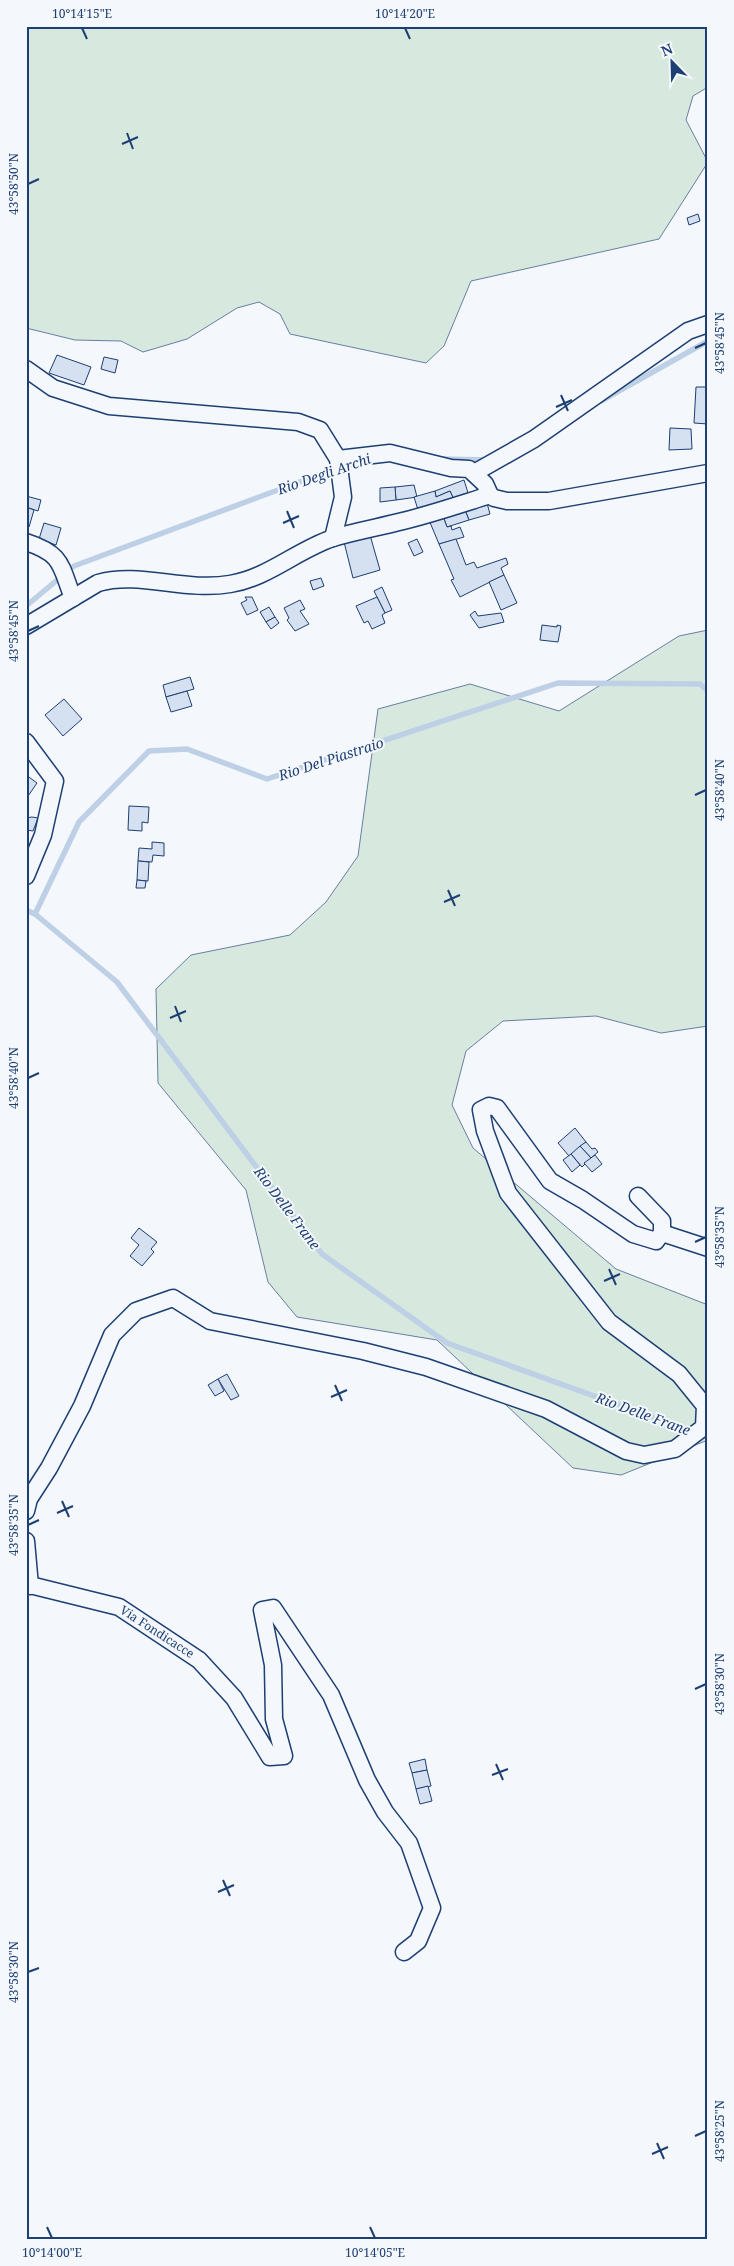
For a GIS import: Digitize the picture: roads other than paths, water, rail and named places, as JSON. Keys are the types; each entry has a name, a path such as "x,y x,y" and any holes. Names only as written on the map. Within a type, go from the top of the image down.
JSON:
{"street":[{"path":"474,473 534,439 688,331 708,324"},
{"path":"26,368 53,388 110,406 298,422 320,430 338,459 344,497 332,538"},
{"path":"338,459 390,453 451,468 469,470 485,484 490,495"},
{"path":"26,626 108,580 126,579 192,586 231,584 281,566 310,548 332,538 405,521 490,495 506,502 550,501 708,473"},
{"path":"26,542 43,548 58,559 73,598"},
{"path":"26,742 55,781 43,835 26,876"},
{"path":"26,1511 29,1499 49,1468 82,1406 112,1335 136,1311 173,1298 210,1322 363,1351 434,1370 546,1409 626,1450 644,1455 676,1449 704,1427 705,1406 679,1374 609,1322 508,1193 485,1131 481,1110 489,1106 497,1108 550,1181 584,1200 633,1234 656,1241 662,1233 662,1221 638,1196"},
{"path":"662,1233 708,1248"},
{"path":"26,1541 28,1585"},
{"name":"Via Fondicacce","path":"28,1585 119,1607 199,1660 234,1698 270,1757 284,1756 274,1719 273,1665 262,1610 273,1608 331,1695 367,1780 385,1812 409,1843 432,1908 418,1941 404,1952"}],"waterway":[{"name":"Rio Degli Archi","path":"601,401 708,341"},
{"name":"Rio Degli Archi","path":"441,459 487,460"},
{"name":"Rio Degli Archi","path":"26,606 74,566 337,468"},
{"name":"Rio Del Piastraio","path":"35,914 79,822 149,751 187,749 267,779 558,683 700,684 708,691"},
{"name":"Rio Delle Frane","path":"26,910 35,914 117,982 322,1254 447,1343 708,1437"}]}
